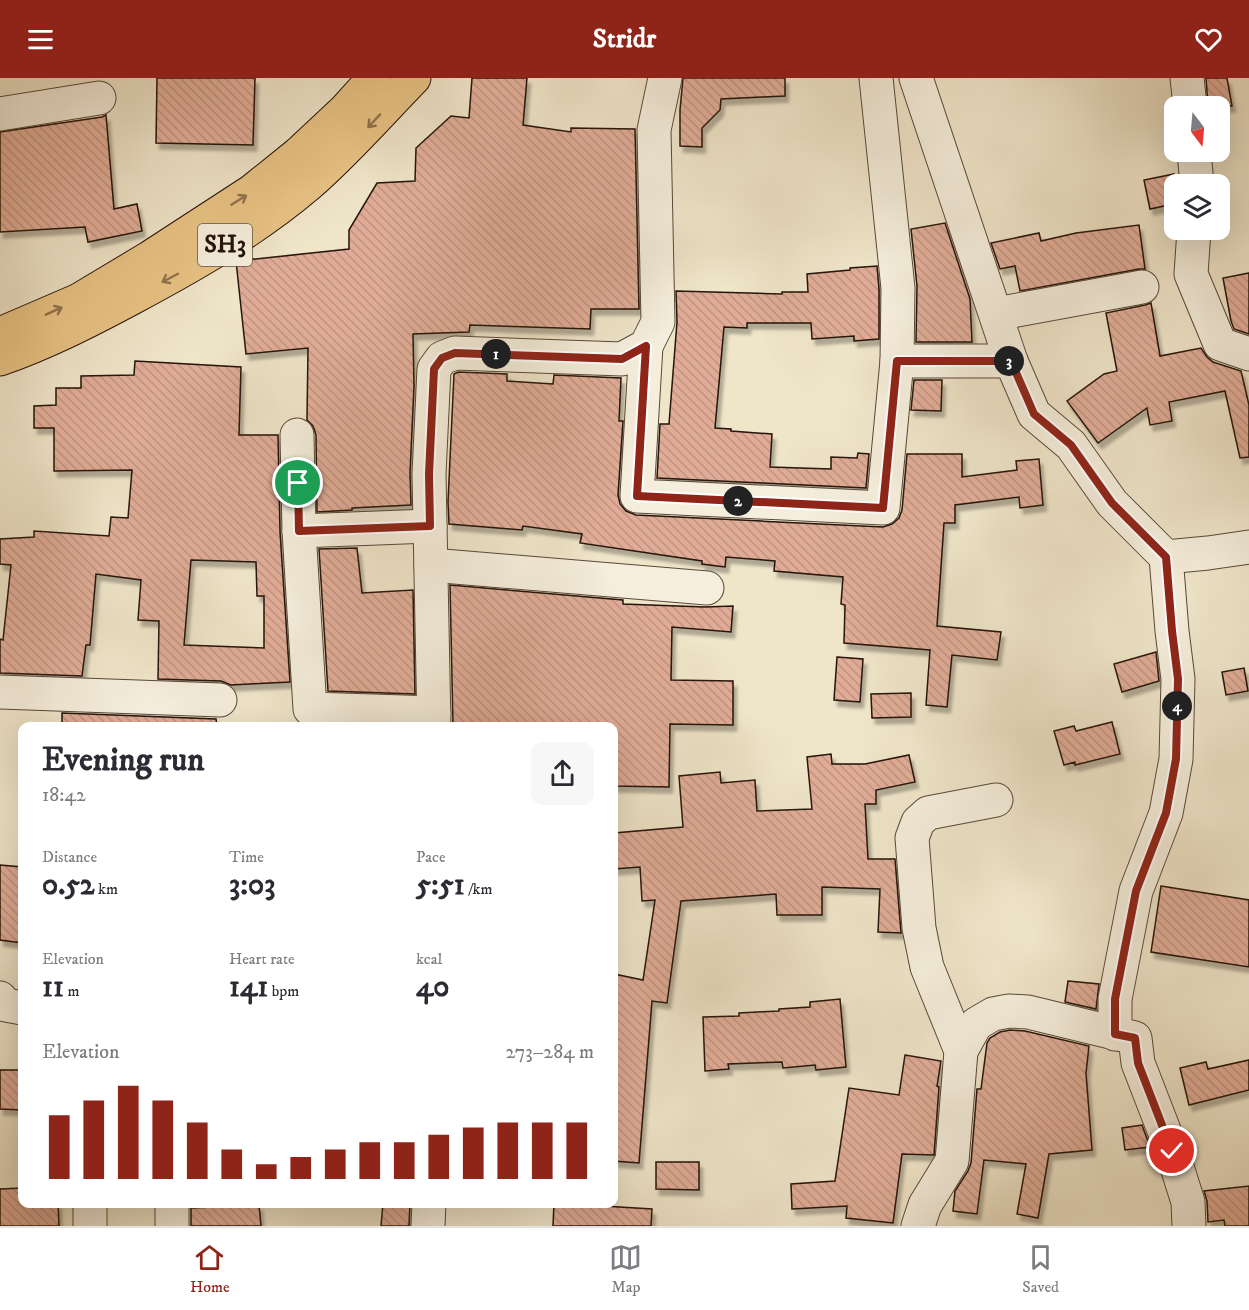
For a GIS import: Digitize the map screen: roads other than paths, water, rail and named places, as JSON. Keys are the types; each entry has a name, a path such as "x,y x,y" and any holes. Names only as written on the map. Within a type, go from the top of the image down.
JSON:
{"main road":[{"name":"SH3","path":"0,334 79,300 252,191 345,110 374,78"},
{"name":"SH3","path":"0,359 82,324 178,273 251,228 307,186 347,150 414,78"}],"street":[{"path":"665,78 654,130 658,321 646,346 637,496 883,508 897,361 897,288 876,78"},
{"path":"916,78 1011,361 1034,414 1071,445 1112,503 1166,557 1178,679 1176,759 1166,813 1136,891 1115,999 1115,1034"},
{"path":"1187,78 1189,96"},
{"path":"0,114 99,98"},
{"path":"1193,240 1191,274 1220,344 1249,354"},
{"path":"996,314 1142,287"},
{"path":"297,435 299,531 310,709 434,720 429,474 434,369 442,358 455,353 622,359 646,346"},
{"path":"897,361 1011,361"},
{"path":"299,531 430,526"},
{"path":"1166,557 1249,547"},
{"path":"431,565 707,588"},
{"path":"0,692 220,699"},
{"path":"961,1051 927,967 919,928 912,838 918,822 928,813 996,800"},
{"path":"0,998 6,1005 18,1007"},
{"path":"918,1226 925,1205 952,1161 961,1051 976,1024 993,1014 1009,1011 1028,1012 1135,1038 1138,1063 1172,1151 1188,1202 1189,1226"},
{"path":"90,1208 90,1226"},
{"path":"172,1208 172,1226"},
{"path":"428,1226 429,1208"}]}
